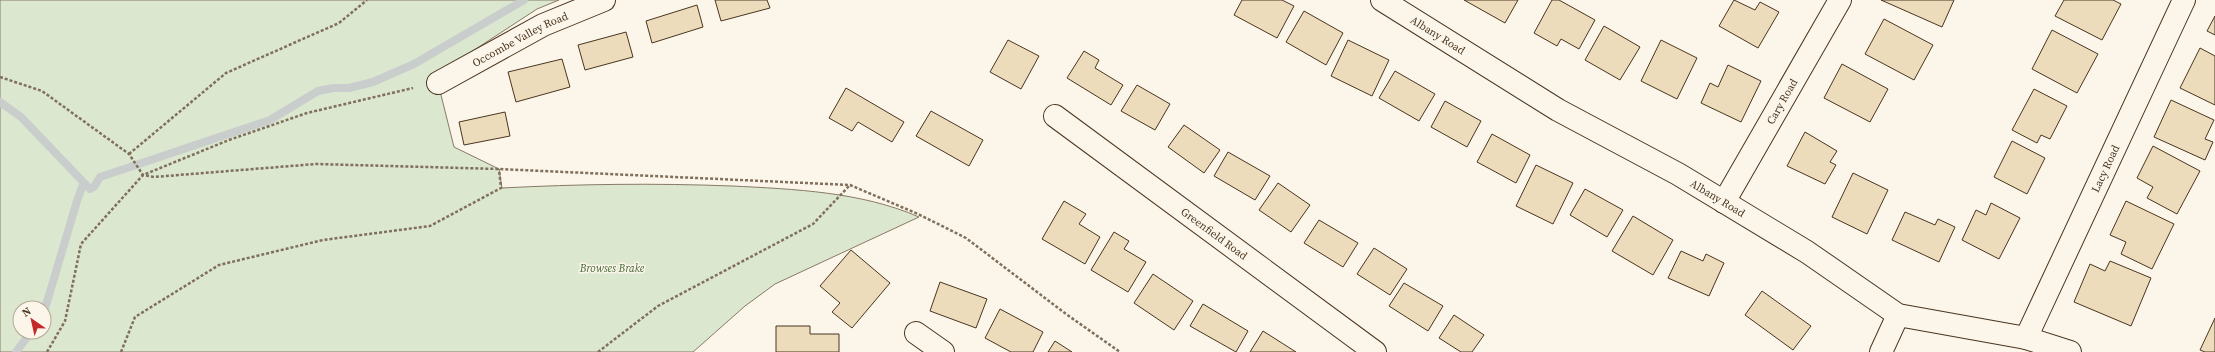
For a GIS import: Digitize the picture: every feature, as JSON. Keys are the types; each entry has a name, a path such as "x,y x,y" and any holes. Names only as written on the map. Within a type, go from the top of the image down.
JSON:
{"street":[{"name":"Occombe Valley Road","path":"438,84 543,25 604,0"},
{"name":"Albany Road","path":"1382,0 1558,110 1678,174 1807,252 1898,315 2026,338 2070,352"},
{"name":"Cary Road","path":"1724,202 1840,0"},
{"name":"Lacy Road","path":"2026,338 2184,0"},
{"name":"Greenfield Road","path":"1055,116 1375,352"},
{"path":"1881,352 1898,315"},
{"path":"916,332 943,352"}],"path":[{"path":"129,154 226,73 339,23 367,0"},
{"path":"0,77 42,91 129,154 143,175 154,177 316,164 499,169 850,185 918,214 966,238 1066,314 1120,352"},
{"path":"47,352 64,321 81,244 143,175 229,140 307,113 426,84 438,84"},
{"path":"121,352 135,317 219,265 323,240 430,226 502,188 499,169"},
{"path":"598,352 658,306 813,224 850,185"}],"green space":[{"name":"Browses Brake","path":"0,0 559,0 537,9 436,75 454,147 499,169 502,188 646,184 732,186 779,189 827,193 851,197 874,202 919,217 775,284 745,306 693,352 0,352"}],"building":[{"path":"715,0 767,0 770,8 721,21"},
{"path":"1242,0 1282,0 1294,6 1277,38 1234,15"},
{"path":"1464,0 1518,0 1505,23"},
{"path":"1552,0 1559,0 1595,20 1579,49 1561,39 1557,46 1534,33"},
{"path":"1734,0 1755,10 1760,2 1779,12 1758,48 1719,26"},
{"path":"1881,0 1954,0 1942,27"},
{"path":"2064,0 2113,0 2121,4 2102,40 2055,16"},
{"path":"697,5 703,27 652,43 646,21"},
{"path":"1304,11 1343,33 1326,65 1286,42"},
{"path":"2215,16 2215,35 2207,31"},
{"path":"1884,19 1933,45 1914,80 1865,54"},
{"path":"1604,26 1640,47 1620,80 1585,60"},
{"path":"2052,30 2098,54 2077,93 2032,69"},
{"path":"626,32 633,57 585,70 578,45"},
{"path":"1008,40 1039,56 1021,89 990,72"},
{"path":"1348,40 1389,60 1372,96 1331,76"},
{"path":"1661,40 1697,58 1677,99 1641,81"},
{"path":"2200,48 2215,56 2215,105 2180,88"},
{"path":"1084,51 1099,60 1095,68 1123,85 1111,105 1067,78"},
{"path":"562,59 570,87 516,102 508,72"},
{"path":"1842,64 1888,89 1870,122 1824,98"},
{"path":"1728,65 1761,81 1741,122 1701,103 1710,83 1718,87"},
{"path":"1395,71 1435,94 1419,121 1379,98"},
{"path":"1137,85 1170,104 1155,130 1121,111"},
{"path":"846,88 904,122 892,142 858,122 852,131 829,118"},
{"path":"2034,89 2067,106 2050,139 2041,135 2037,143 2012,130"},
{"path":"2171,100 2214,120 2205,139 2213,142 2205,160 2154,137"},
{"path":"1445,101 1481,121 1467,147 1431,127"},
{"path":"931,111 983,140 969,166 916,136"},
{"path":"505,112 510,136 464,145 459,122"},
{"path":"1184,125 1220,150 1204,173 1168,147"},
{"path":"1805,132 1837,151 1830,162 1836,165 1825,184 1787,166"},
{"path":"1492,134 1530,155 1516,183 1477,162"},
{"path":"2012,141 2045,158 2027,194 1994,177"},
{"path":"2153,146 2200,171 2177,214 2147,198 2153,187 2137,178"},
{"path":"1228,152 1270,176 1255,200 1214,176"},
{"path":"1536,165 1573,183 1553,224 1516,206"},
{"path":"1853,173 1888,190 1867,234 1832,217"},
{"path":"1278,183 1310,205 1291,232 1259,210"},
{"path":"1585,189 1623,210 1607,237 1570,215"},
{"path":"1064,201 1086,214 1079,224 1100,237 1085,264 1042,239"},
{"path":"2126,201 2174,224 2152,269 2121,254 2126,242 2110,235"},
{"path":"1991,203 2020,218 1999,259 1962,240 1976,210 1986,215"},
{"path":"1905,212 1935,225 1938,219 1955,227 1939,262 1892,240"},
{"path":"1633,216 1673,240 1653,275 1612,251"},
{"path":"1319,220 1358,243 1343,267 1304,243"},
{"path":"1114,232 1129,241 1124,249 1146,262 1128,292 1091,270"},
{"path":"1374,248 1407,269 1390,295 1357,274"},
{"path":"851,250 890,283 852,328 832,312 840,303 820,286"},
{"path":"1681,251 1703,261 1706,254 1724,263 1709,296 1668,278"},
{"path":"2110,261 2151,278 2131,326 2074,302 2090,264 2105,271"},
{"path":"1153,274 1193,301 1174,330 1134,303"},
{"path":"940,282 987,299 976,328 930,311"},
{"path":"1404,283 1443,306 1428,331 1389,306"},
{"path":"1762,291 1811,326 1793,350 1745,315"},
{"path":"1203,304 1248,331 1236,352 1190,326"},
{"path":"1000,309 1043,332 1033,352 1011,352 985,338"},
{"path":"1454,315 1484,335 1472,352 1461,352 1439,338"},
{"path":"2215,318 2215,352 2205,352 2200,350"},
{"path":"776,326 810,326 810,334 839,334 839,352 776,352"},
{"path":"1263,331 1296,352 1250,352"},
{"path":"1055,341 1072,352 1048,352"}],"waterway":[{"path":"0,102 21,117 90,189 94,187 100,177 270,120 318,91 333,88 349,88 373,82 414,64 524,0"},
{"path":"48,300 77,201 82,187 85,184"},
{"path":"16,352 25,340"}]}
